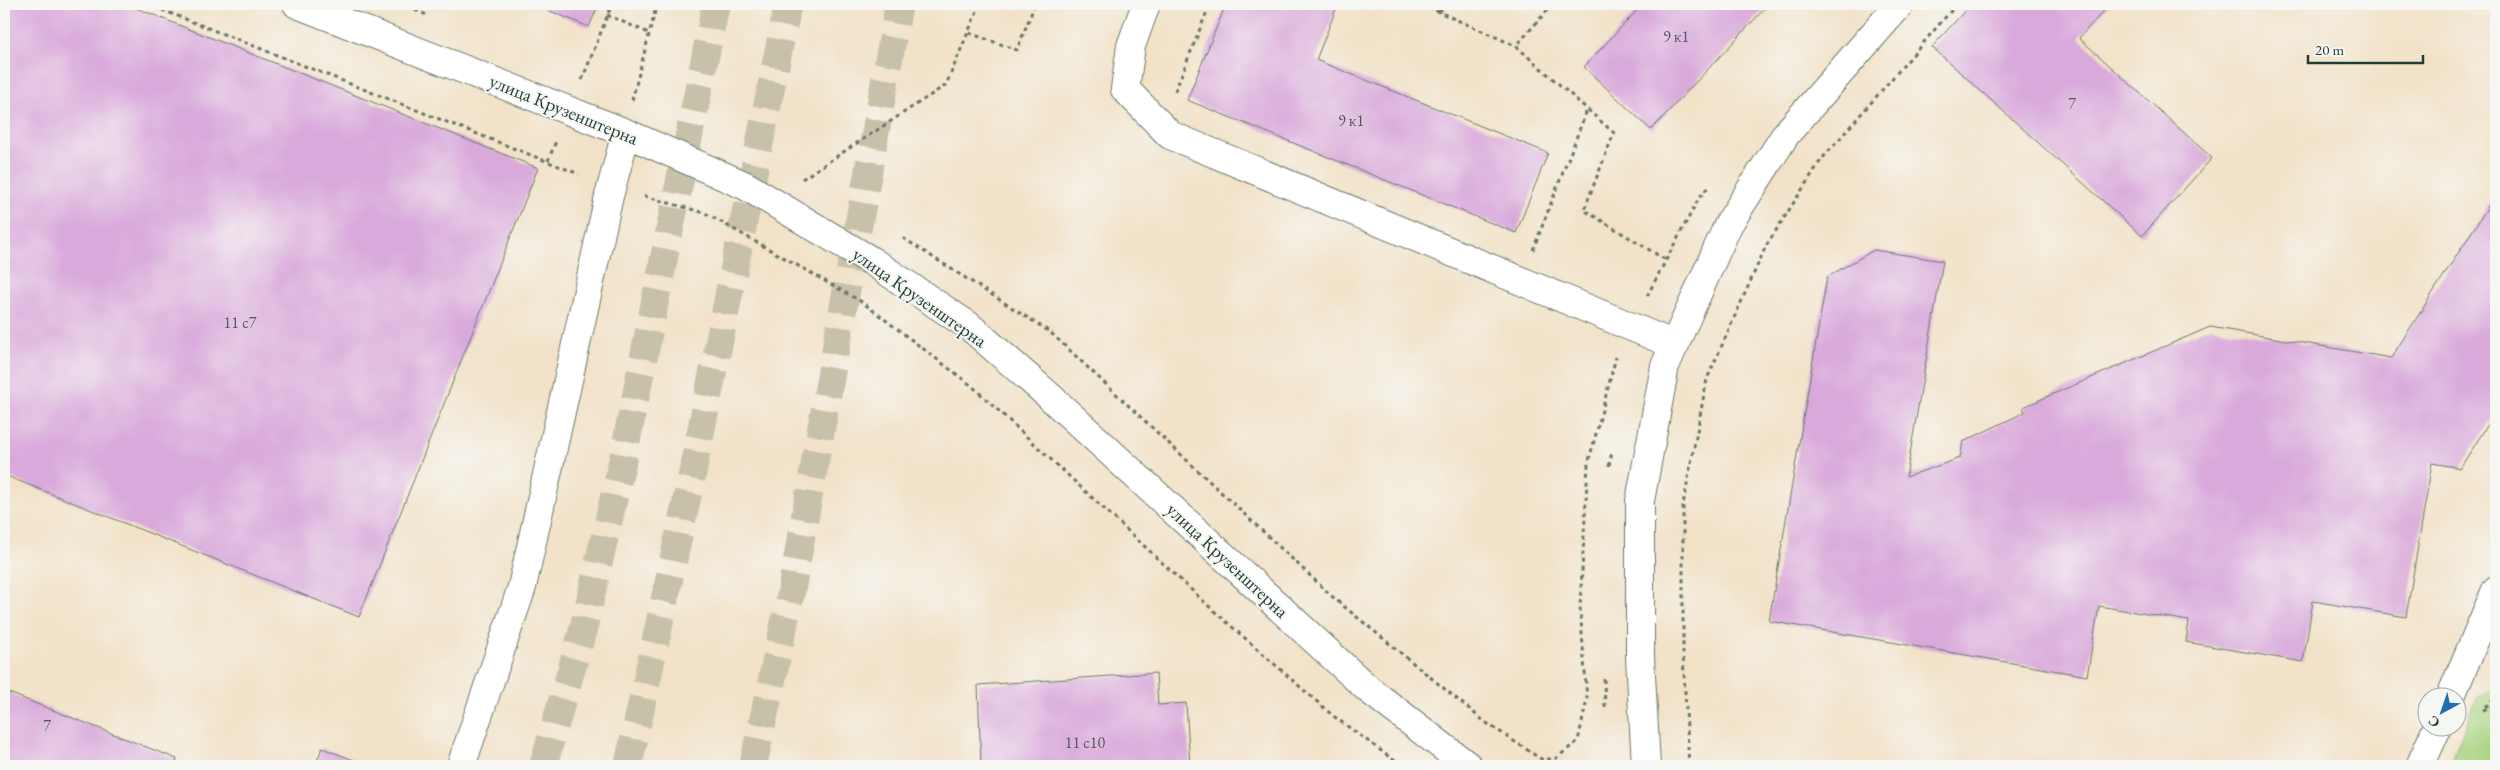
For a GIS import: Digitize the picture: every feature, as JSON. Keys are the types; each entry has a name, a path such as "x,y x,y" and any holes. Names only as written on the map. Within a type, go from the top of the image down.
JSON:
{"street":[{"name":"улица Крузенштерна","path":"297,4 626,133 746,186 870,260 968,326 1047,394 1368,689 1468,766"},
{"path":"1146,4 1131,46 1125,89 1170,135 1674,345"},
{"path":"1646,766 1640,656 1640,501 1665,366 1728,225 1786,134 1900,4"},
{"path":"461,766 522,587 611,187 626,133"},
{"path":"2454,688 2496,590"},
{"path":"2420,766 2433,738"}],"path":[{"path":"147,4 611,187 705,212 862,302 972,386 1213,610 1332,715 1402,766"},
{"path":"626,133 631,103 656,4"},
{"path":"802,179 946,85 980,4"},
{"path":"969,33 1017,50 1035,4"},
{"path":"1172,98 1210,4"},
{"path":"1421,4 1516,46 1614,133 1584,210 1666,260"},
{"path":"1439,12 1446,4"},
{"path":"1516,46 1553,4"},
{"path":"1689,766 1683,655 1683,505 1707,379 1766,246 1821,160 1957,4"},
{"path":"607,15 649,33"},
{"path":"1523,247 1532,250 1587,110"},
{"path":"2481,711 2496,705"}],"green space":[{"path":"2496,688 2496,766 2449,766 2461,738 2468,738 2468,720 2477,698"}],"building":[{"path":"4,4 126,4 538,168 359,617 4,475"},
{"path":"533,4 599,4 589,27"},
{"path":"1226,4 1338,4 1316,60 1548,153 1516,233 1187,100"},
{"path":"1643,4 1769,4 1651,130 1584,67"},
{"path":"1971,4 2110,4 2079,38 2212,158 2142,236 1932,47"},
{"path":"2496,194 2496,412 2460,468 2432,463 2406,617 2313,601 2303,662 2186,642 2189,621 2099,606 2087,676 1769,621 1827,277 1874,250 1943,261 1906,477 1960,458 1963,442 2025,412 2023,407 2210,327 2391,358"},
{"path":"1156,673 1158,705 1186,703 1190,766 981,766 978,685"},
{"path":"4,691 177,759 175,766 4,766"},
{"path":"322,748 370,766 315,766"}],"tunnel":[{"path":"543,766 583,630 622,463 716,4"},
{"path":"628,766 691,480 788,4"},
{"path":"753,766 791,593 899,4"}]}
